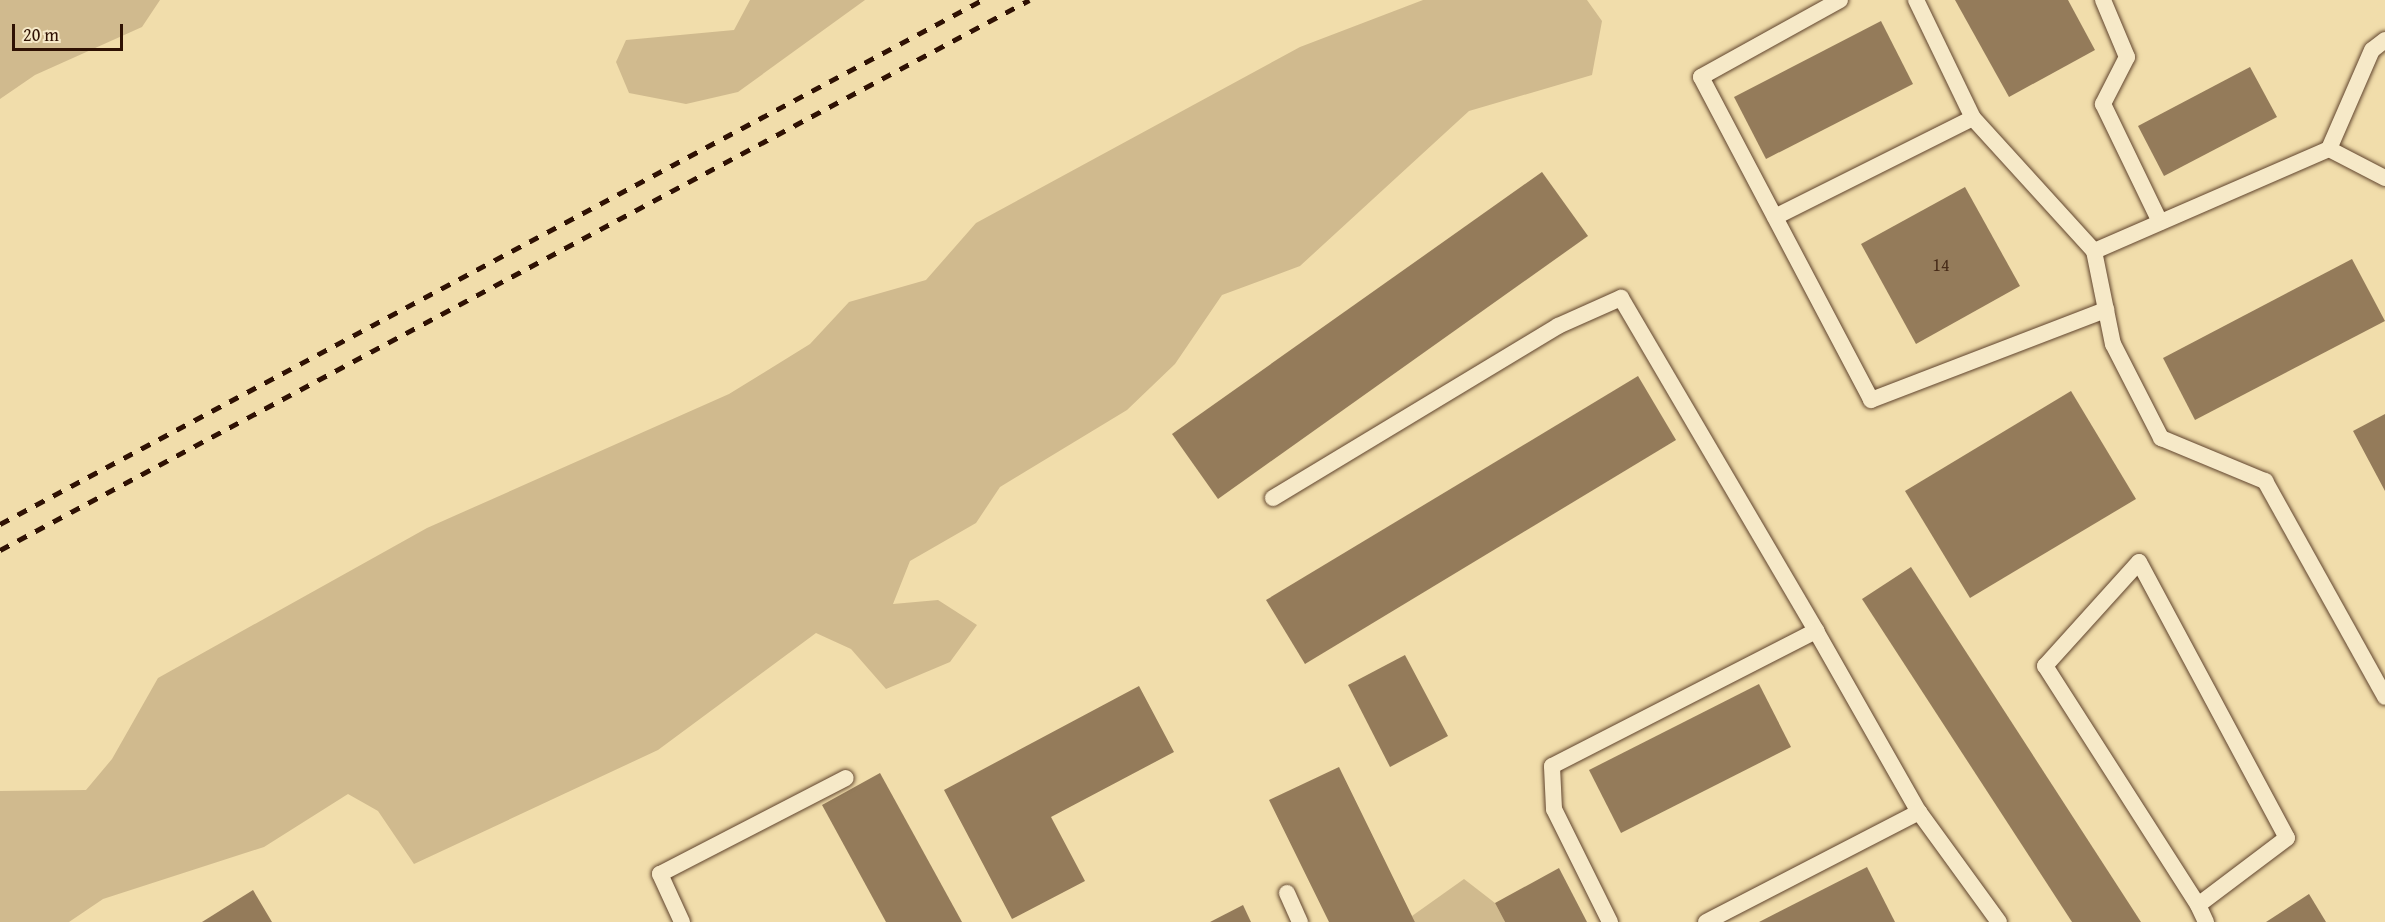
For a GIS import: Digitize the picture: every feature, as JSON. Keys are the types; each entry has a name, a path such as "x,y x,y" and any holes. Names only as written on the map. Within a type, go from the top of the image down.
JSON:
{"lane":[{"path":"1840,0 1701,77 1871,400 2106,310"},
{"path":"1916,0 1973,118 2094,251 2113,344 2161,438 2265,481 2385,697"},
{"path":"2103,0 2127,57 2103,104 2160,222"},
{"path":"2094,251 2329,150 2372,50 2385,40"},
{"path":"1775,217 1973,118"},
{"path":"2329,150 2385,178"},
{"path":"1273,498 1558,326 1621,298 1919,812 1999,922"},
{"path":"2198,905 2287,838 2139,562 2045,666 2198,905 2206,922"},
{"path":"1610,922 1554,809 1552,766 1816,631"},
{"path":"682,922 660,874 846,778"},
{"path":"1706,922 1919,812"},
{"path":"1287,893 1300,922"}],"shaded area":[{"path":"0,0 160,0 142,27 35,75 0,99"},
{"path":"750,0 865,0 738,92 686,104 629,93 616,62 626,40 734,30"},
{"path":"1423,0 1587,0 1602,21 1592,75 1469,111 1300,266 1222,295 1175,364 1127,410 1000,487 976,523 910,561 893,604 938,600 977,625 950,662 886,689 851,649 816,633 658,750 414,864 378,811 348,794 264,847 103,899 69,922 0,922 0,791 86,790 112,759 158,678 427,528 729,394 810,344 849,302 926,280 976,223 1300,47"},
{"path":"1464,879 1495,903 1505,922 1415,922 1412,916"}],"building":[{"path":"1955,0 2068,0 2095,50 2009,97"},
{"path":"1881,21 1913,84 1766,159 1734,97"},
{"path":"2250,67 2277,117 2164,176 2138,126"},
{"path":"1542,172 1588,236 1218,499 1172,434"},
{"path":"1965,187 2020,286 1916,344 1861,244"},
{"path":"2352,259 2385,321 2195,420 2163,358"},
{"path":"1638,376 1676,440 1305,664 1266,600"},
{"path":"2071,391 2136,499 1970,598 1905,491"},
{"path":"2385,414 2385,491 2353,431"},
{"path":"1911,567 2141,922 2072,922 1862,599"},
{"path":"1405,655 1448,736 1390,767 1348,685"},
{"path":"1759,684 1791,747 1621,833 1589,770"},
{"path":"1139,686 1174,752 1051,817 1085,881 1012,919 944,790"},
{"path":"1339,767 1415,922 1329,922 1269,800"},
{"path":"880,773 962,922 886,922 822,805"},
{"path":"1867,867 1895,922 1759,922"},
{"path":"1559,868 1587,922 1505,922 1495,903"},
{"path":"253,890 272,922 202,922"},
{"path":"2309,894 2326,922 2266,922"},
{"path":"1243,905 1251,922 1210,922"}],"railway":[{"path":"0,524 982,0"},
{"path":"0,550 1029,0"}]}
